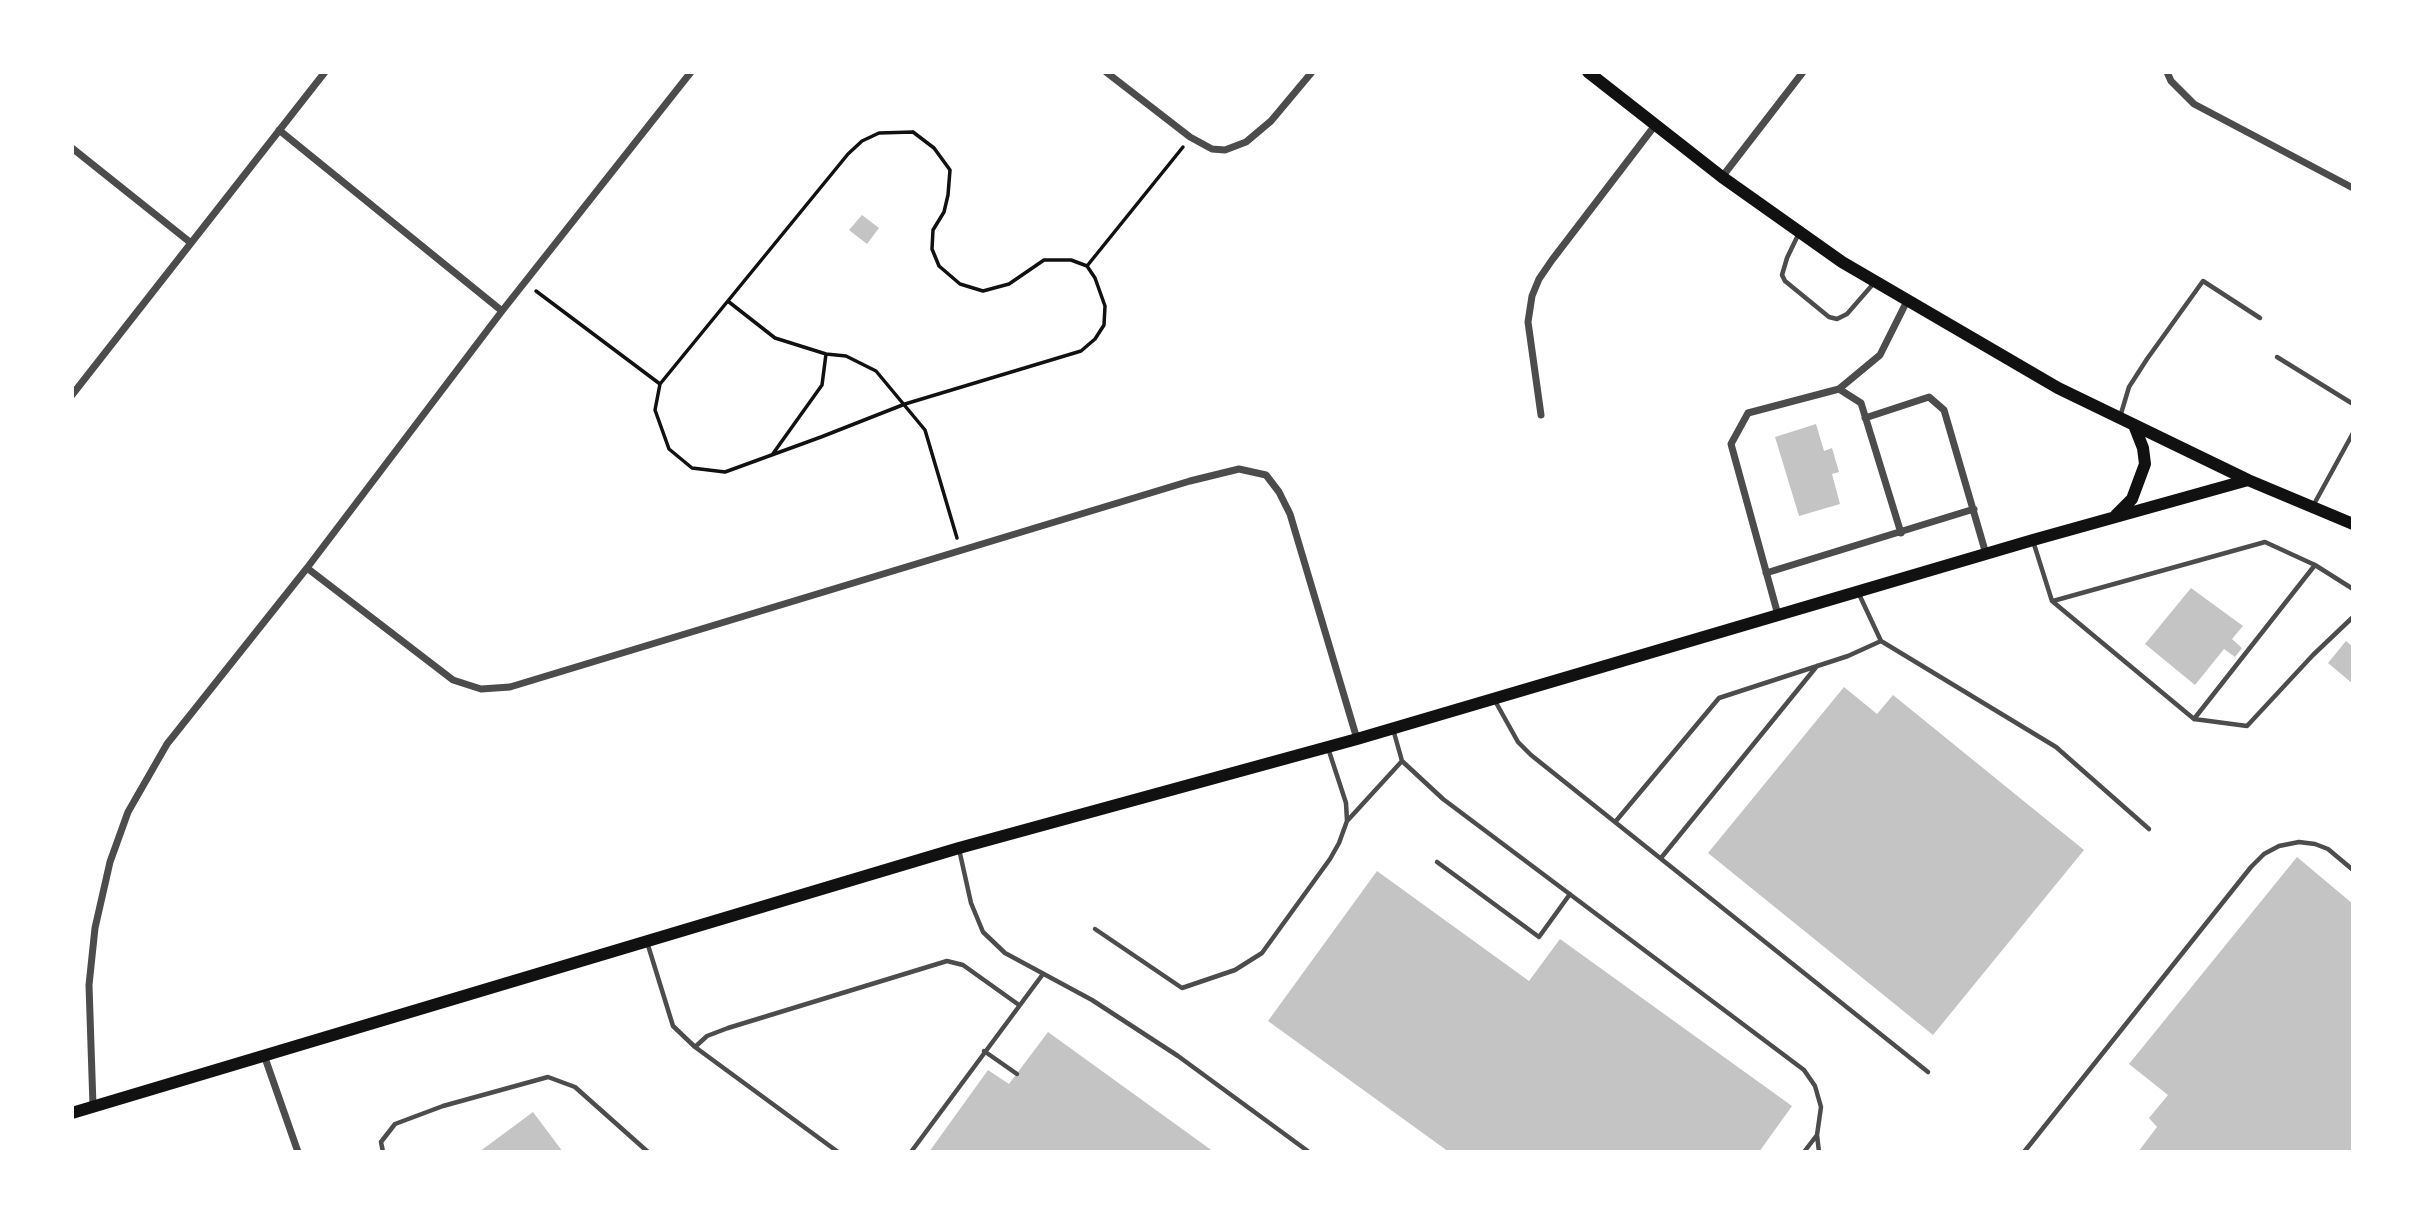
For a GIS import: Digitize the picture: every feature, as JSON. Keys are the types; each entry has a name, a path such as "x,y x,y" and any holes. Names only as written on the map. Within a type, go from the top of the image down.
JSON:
{"main road":[{"path":"1588,72 1722,177 1842,262 1875,282 2058,388 2248,480 2353,524"},
{"path":"2115,517 2132,499 2145,464 2143,448 2134,425"},
{"path":"72,1113 959,848 1357,739 1857,591 2248,480"}],"street":[{"path":"72,395 325,72"},
{"path":"93,1106 89,985 110,862 128,812 167,744 307,568 502,311 691,72"},
{"path":"1106,72 1190,137 1212,149 1225,150 1246,142 1271,121 1312,72"},
{"path":"1722,177 1802,72"},
{"path":"2167,72 2171,81 2194,104 2353,188"},
{"path":"1541,415 1528,322 1536,288 1552,260 1656,123"},
{"path":"279,130 502,311"},
{"path":"72,148 191,243"},
{"path":"1778,615 1731,444 1748,413 1839,389 1880,355 1907,300"},
{"path":"1839,389 1861,403 1901,533"},
{"path":"1865,418 1929,397 1944,411 1986,554"},
{"path":"307,568 453,680 481,689 510,687 1239,468 1266,475 1279,492 1290,514 1357,739"},
{"path":"1766,573 1974,509"},
{"path":"264,1054 298,1152"}],"lane":[{"path":"1800,232 1787,258 1782,275 1784,281 1829,317 1838,319 1856,306 1875,282"},
{"path":"2119,418 2129,387 2203,281 2260,318"},
{"path":"2277,357 2353,404"},
{"path":"2313,507 2353,433"},
{"path":"2033,540 2052,601 2194,719 2247,726 2313,655 2353,617"},
{"path":"2052,601 2265,542 2315,565 2353,589"},
{"path":"2194,719 2315,565"},
{"path":"1857,591 1881,641 2056,747 2149,829"},
{"path":"1616,821 1719,698 1818,666 1881,641"},
{"path":"1661,858 1818,666"},
{"path":"1494,699 1518,742 1928,1072"},
{"path":"1393,728 1402,761 1443,799 1804,1070 1815,1086 1821,1107 1817,1135 1819,1152"},
{"path":"1328,747 1346,803 1347,821"},
{"path":"1096,929 1182,988 1235,970 1262,953 1330,859 1347,821 1402,761"},
{"path":"2024,1152 2250,867 2264,854 2279,846 2299,842 2315,844 2328,849 2353,870"},
{"path":"959,848 971,903 983,932 1005,953 1092,1000 1178,1056 1309,1152"},
{"path":"1437,862 1539,937 1570,894"},
{"path":"647,941 673,1026 695,1047 838,1152"},
{"path":"695,1047 707,1036 728,1028 947,961 963,965 1018,1005"},
{"path":"911,1152 1043,974"},
{"path":"984,1051 1017,1074"},
{"path":"383,1152 381,1142 395,1124 443,1106 548,1077 575,1087 648,1152"},
{"path":"1804,1152 1817,1135"}],"path":[{"path":"913,132 934,148 950,170 944,212 933,230 932,249 939,266 960,284 983,290 1009,284 1044,260 1071,260 1087,266 1095,278 1105,306 1104,325 1095,340 1081,351 905,404 724,472 692,468 669,449 655,410 660,384 729,302 848,154 862,141 878,133 913,132"},
{"path":"1087,266 1190,137"},
{"path":"525,282 660,384"},
{"path":"729,302 775,338 826,354 846,356 876,371 925,430 961,550"},
{"path":"772,456 822,385 826,354"}],"building":[{"path":"862,215 879,228 867,244 849,230"},
{"path":"1816,424 1824,451 1832,448 1839,472 1832,474 1840,504 1799,516 1775,437"},
{"path":"2191,588 2243,626 2232,639 2242,648 2235,657 2224,649 2195,685 2145,644"},
{"path":"2346,641 2353,647 2353,684 2328,663"},
{"path":"1844,687 1877,714 1893,695 2084,850 1933,1035 1708,853"},
{"path":"2297,857 2353,904 2353,1152 2138,1152 2157,1127 2149,1118 2168,1095 2129,1064"},
{"path":"1377,871 1529,981 1560,939 1792,1106 1759,1152 1449,1152 1268,1021"},
{"path":"1048,1032 1214,1152 929,1152 988,1070 1009,1084"},
{"path":"533,1112 563,1152 479,1152"}]}
